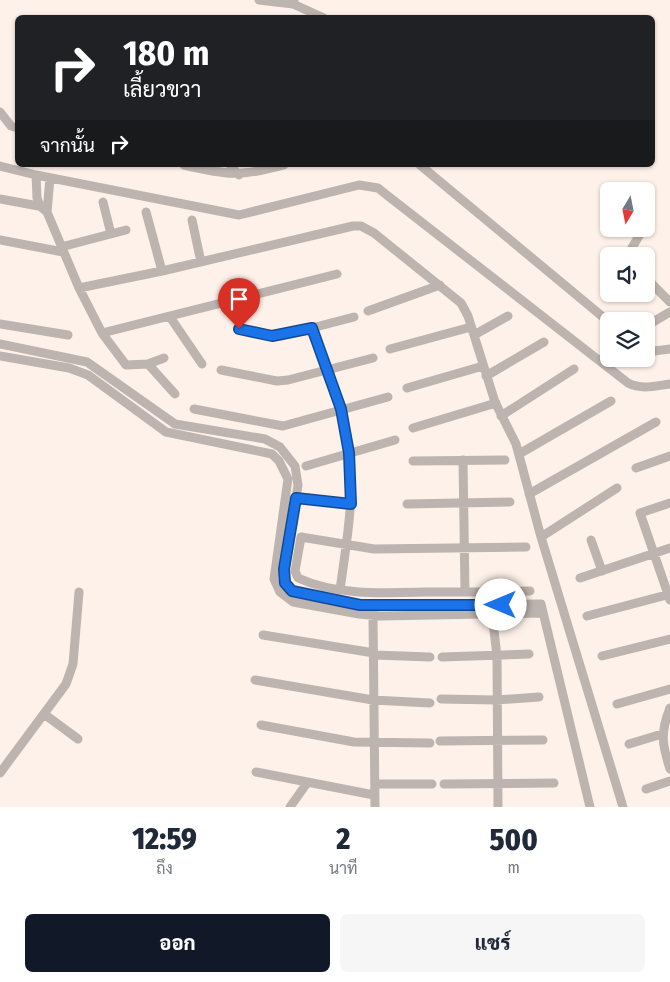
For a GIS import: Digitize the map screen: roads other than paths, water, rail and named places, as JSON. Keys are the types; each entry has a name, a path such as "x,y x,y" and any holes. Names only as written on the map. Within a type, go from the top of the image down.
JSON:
{"street":[{"path":"258,0 294,2 318,15"},
{"path":"0,112 15,127"},
{"path":"0,166 50,178 239,215 359,185 369,185 388,196 628,383 636,387 670,384"},
{"path":"193,167 221,173 239,174 274,167"},
{"path":"232,167 239,174"},
{"path":"422,167 600,315"},
{"path":"36,175 37,198 45,208 79,288 102,333 126,365 148,364 164,358"},
{"path":"45,208 50,178"},
{"path":"0,199 45,208"},
{"path":"103,202 111,234"},
{"path":"146,212 162,271"},
{"path":"192,220 200,262"},
{"path":"79,288 162,271 344,227 361,226 374,233 461,303 496,403 519,454 541,537 623,807"},
{"path":"0,240 62,250 126,230"},
{"path":"102,333 337,274"},
{"path":"368,311 440,285"},
{"path":"655,287 670,302"},
{"path":"655,321 670,312"},
{"path":"239,329 272,336 312,328 354,316"},
{"path":"390,349 472,331 508,316"},
{"path":"170,317 202,364"},
{"path":"0,324 68,335"},
{"path":"312,328 341,409 349,453 351,504 340,590"},
{"path":"486,376 544,342"},
{"path":"0,344 87,362 163,418 175,424 273,442 287,453 295,466 298,485 284,574 285,583 292,591 360,605 541,604 590,807"},
{"path":"655,351 670,349"},
{"path":"0,356 69,368 88,375 166,432 272,454 280,461 288,479 274,579 280,592 293,602 373,615 542,613"},
{"path":"221,370 277,381 372,358"},
{"path":"148,364 175,394"},
{"path":"407,388 483,366"},
{"path":"501,416 574,369"},
{"path":"194,409 283,426 388,397"},
{"path":"519,454 611,400"},
{"path":"413,428 496,403"},
{"path":"529,494 656,422"},
{"path":"306,466 396,440"},
{"path":"636,468 670,456"},
{"path":"463,460 465,592"},
{"path":"413,461 505,460"},
{"path":"541,537 617,488"},
{"path":"296,498 351,504"},
{"path":"407,504 510,502"},
{"path":"587,616 669,596 640,513 670,504"},
{"path":"526,547 374,549 301,537 295,571 298,578 305,582 340,590 381,593 530,591"},
{"path":"592,540 602,570"},
{"path":"580,578 670,548"},
{"path":"0,773 66,684 73,664 79,592"},
{"path":"492,614 497,656 498,807"},
{"path":"373,615 374,807"},
{"path":"262,634 374,654 430,657"},
{"path":"602,656 670,639"},
{"path":"442,657 529,654"},
{"path":"255,680 373,700 430,703"},
{"path":"617,704 670,689"},
{"path":"441,699 496,700 538,697"},
{"path":"670,708 662,734 662,744 670,769"},
{"path":"44,714 78,738"},
{"path":"261,725 354,742 430,743"},
{"path":"630,744 662,734"},
{"path":"440,741 543,740"},
{"path":"256,772 374,795"},
{"path":"646,789 670,781"},
{"path":"290,807 307,783"},
{"path":"444,784 554,783"},
{"path":"375,784 432,784"}]}
